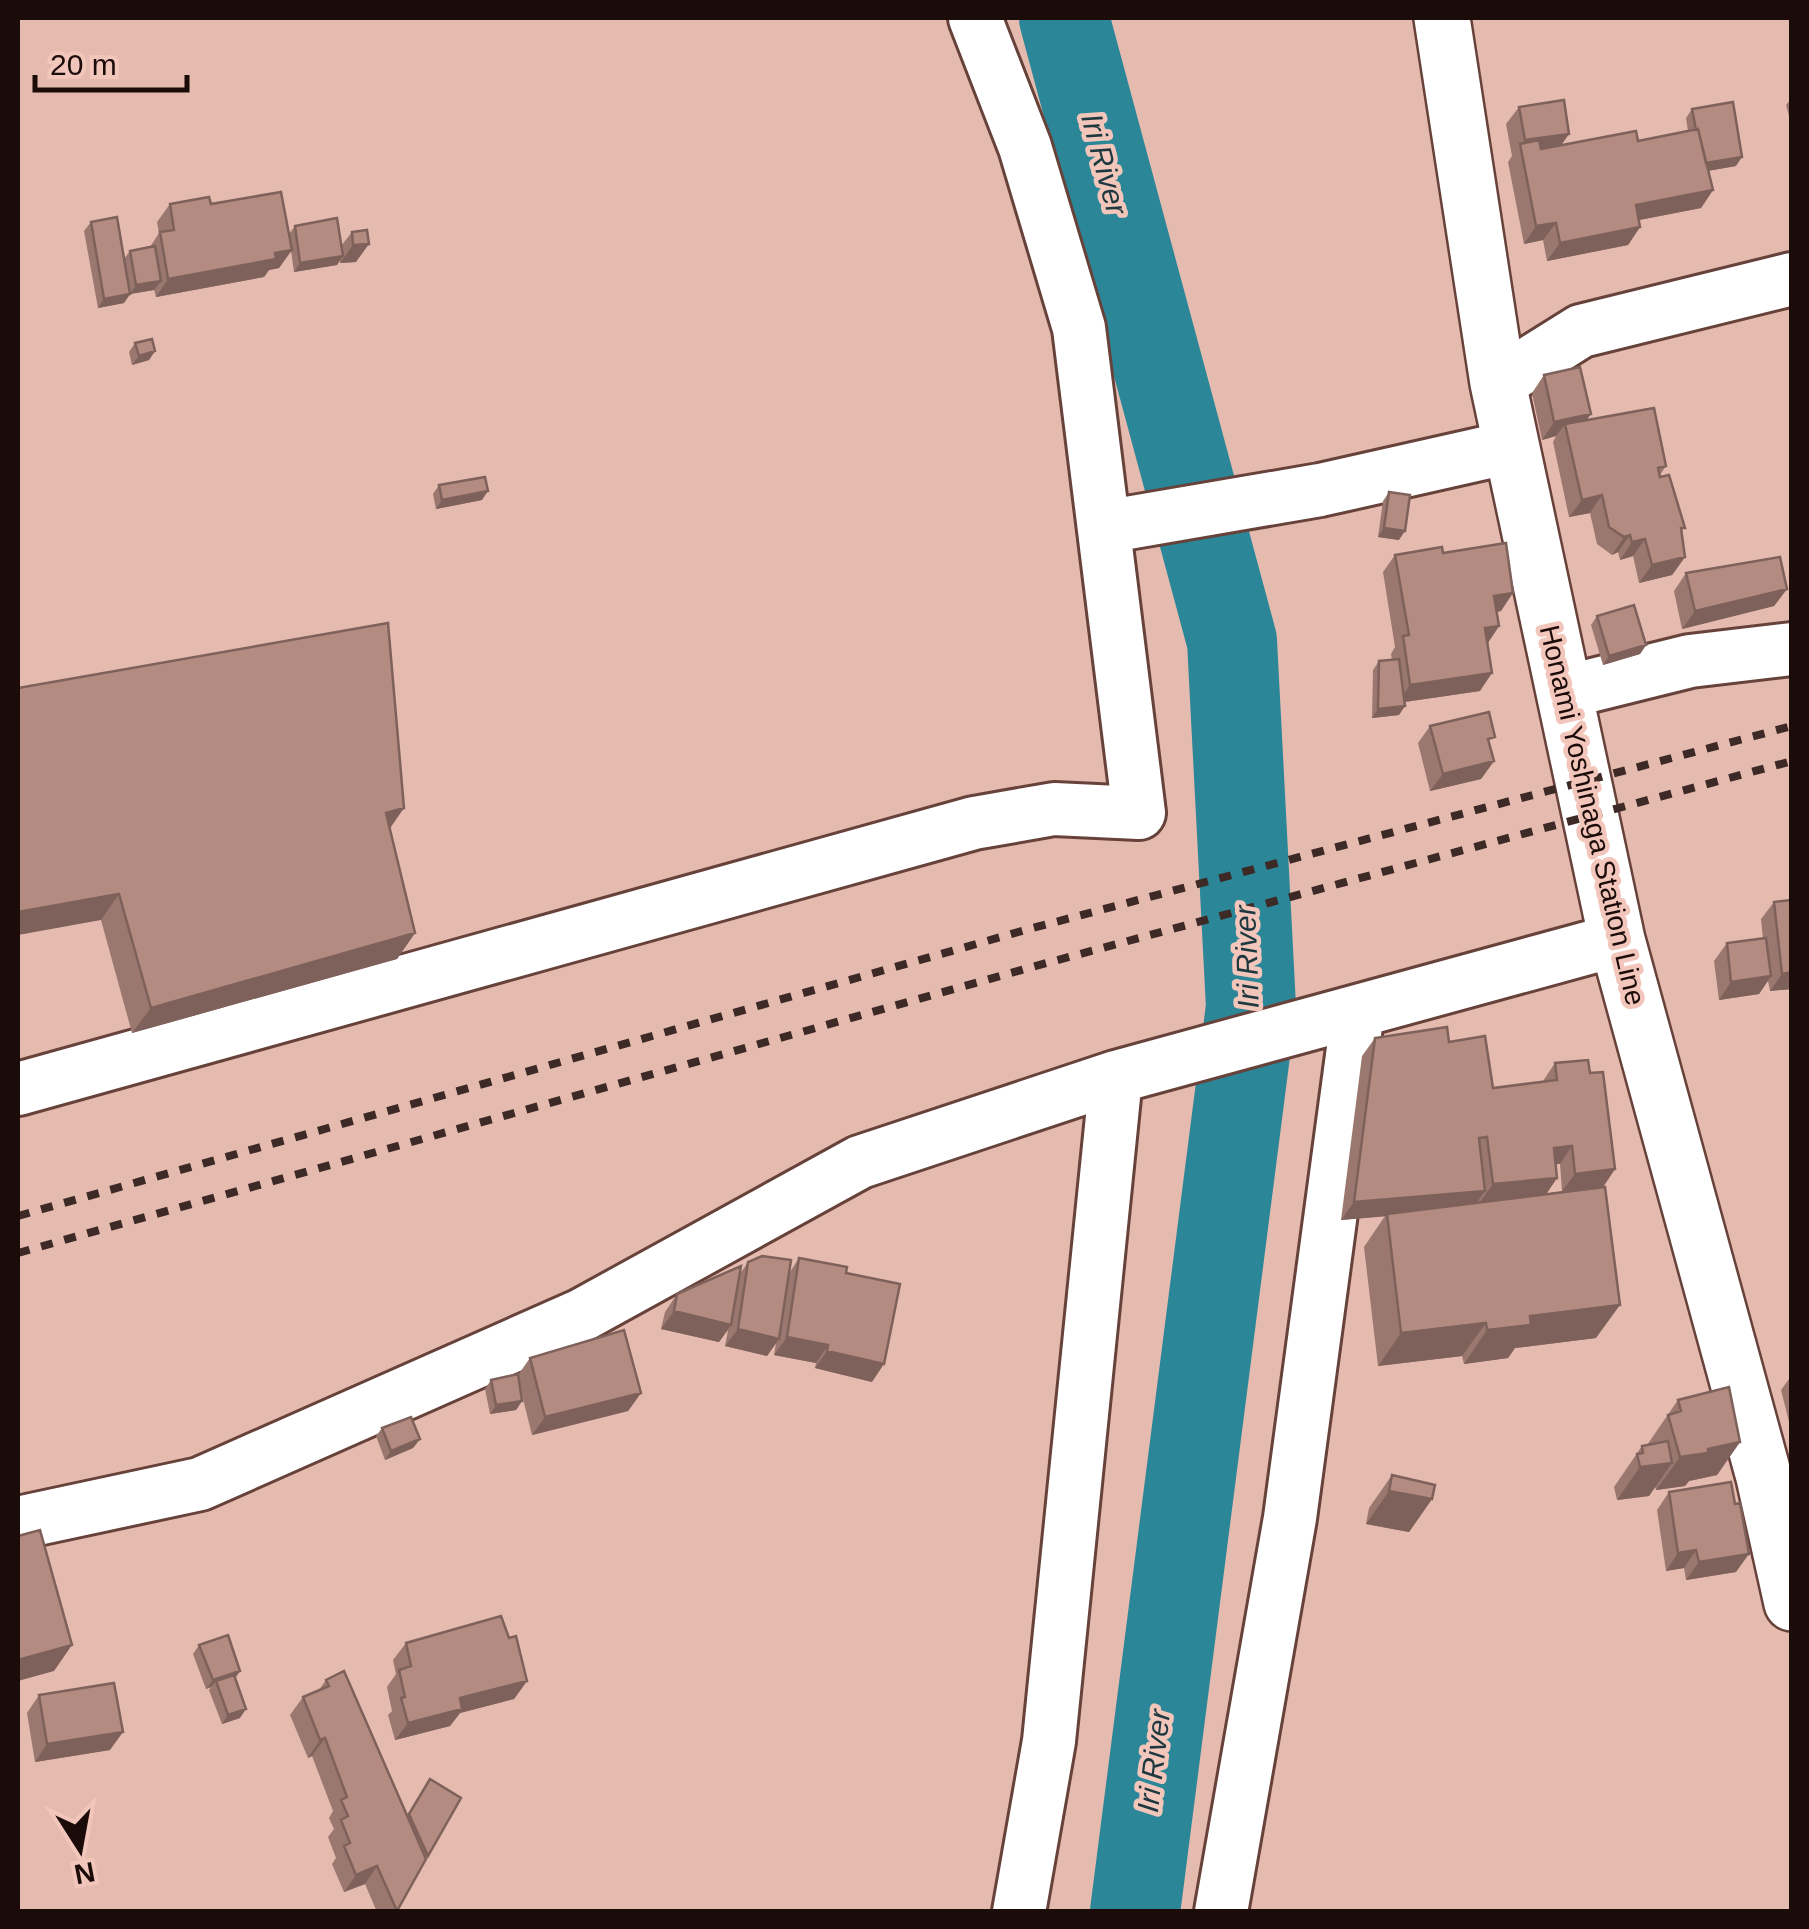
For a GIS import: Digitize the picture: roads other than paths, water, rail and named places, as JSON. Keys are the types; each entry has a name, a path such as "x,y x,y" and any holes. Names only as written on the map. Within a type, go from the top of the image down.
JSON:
{"main road":[{"name":"Honami Yoshinaga Station Line","path":"1442,18 1498,383 1617,940 1764,1477 1792,1603"}],"street":[{"path":"18,1089 974,823 1054,809 1140,813 1079,328 1026,147 975,18"},
{"path":"1498,383 1580,331 1792,279"},
{"path":"1106,526 1320,490 1512,447"},
{"path":"1566,692 1690,662 1792,649"},
{"path":"18,1523 200,1484 582,1315 860,1162 1116,1077 1617,940"},
{"path":"1221,1912 1290,1518 1358,1010"},
{"path":"1019,1912 1049,1741 1116,1077"}],"waterway":[{"name":"Iri River","path":"1064,18 1232,641 1251,1007 1135,1912"}],"railway":[{"path":"18,1216 1029,929 1792,726"},
{"path":"18,1253 1032,967 1792,761"}]}
